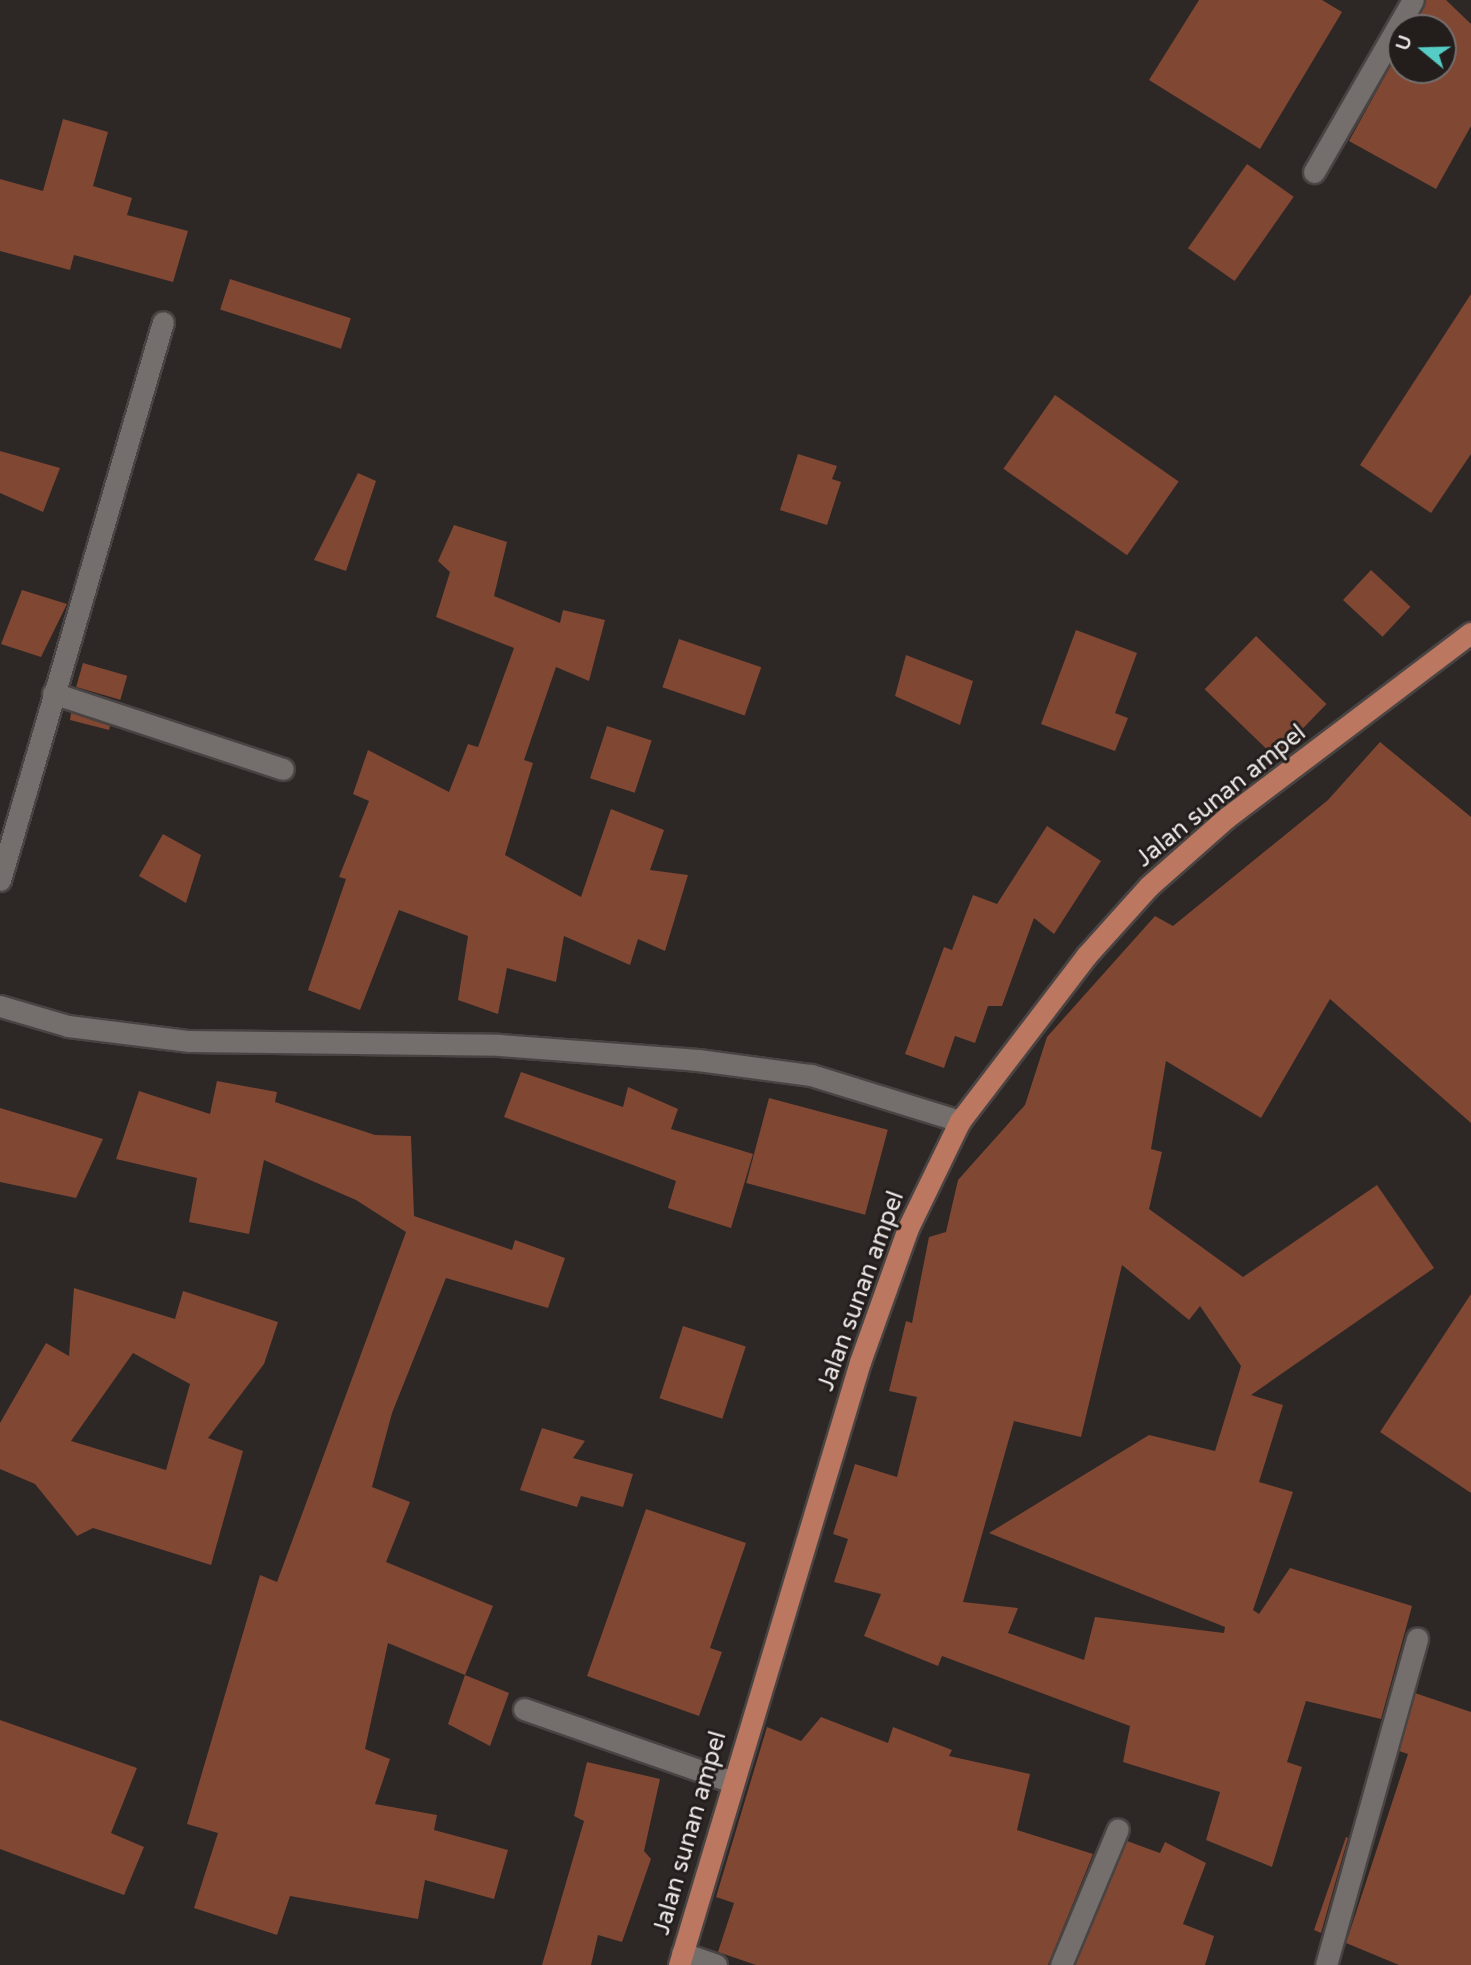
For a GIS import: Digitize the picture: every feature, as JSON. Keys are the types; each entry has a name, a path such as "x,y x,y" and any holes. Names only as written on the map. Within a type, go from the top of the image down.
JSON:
{"main road":[{"name":"Jalan sunan ampel","path":"681,1959 860,1362 908,1228 960,1121 1086,956 1149,886 1226,818 1434,666 1471,633"}],"street":[{"path":"1314,173 1413,0"},
{"path":"0,880 163,322"},
{"path":"53,693 284,769"},
{"path":"0,1006 68,1026 189,1041 458,1044 698,1060 811,1075 960,1121"},
{"path":"1326,1965 1417,1638"},
{"path":"523,1709 733,1782"},
{"path":"1061,1965 1118,1829"},
{"path":"681,1959 716,1965"}],"building":[{"path":"1199,0 1322,0 1342,12 1260,149 1149,80"},
{"path":"1426,0 1446,0 1471,24 1471,126 1436,189 1349,141 1387,72 1387,84 1457,84 1457,14 1419,14"},
{"path":"63,119 108,132 93,186 132,198 127,215 188,231 173,282 74,255 70,270 0,251 0,179 43,191"},
{"path":"1247,164 1294,197 1235,281 1188,248"},
{"path":"230,279 351,318 341,349 220,309"},
{"path":"1471,294 1471,454 1431,513 1360,465"},
{"path":"1055,395 1179,482 1127,555 1003,469"},
{"path":"0,451 60,468 43,512 0,493"},
{"path":"798,454 837,466 832,479 841,482 827,525 780,510"},
{"path":"358,473 376,481 346,571 314,560"},
{"path":"454,525 507,542 494,596 560,623 563,610 605,620 589,681 556,667 524,760 533,763 505,855 581,897 611,809 664,830 650,870 688,875 665,951 638,939 630,965 564,936 556,982 507,968 498,1014 458,1000 468,936 399,910 360,1010 308,990 346,879 339,877 369,801 353,794 368,750 449,792 468,744 478,747 514,648 436,617 450,572 438,561"},
{"path":"1371,570 1410,607 1383,637 1343,600"},
{"path":"22,590 67,604 41,657 1,644"},
{"path":"1076,630 1137,653 1115,713 1128,718 1115,751 1041,724"},
{"path":"1256,636 1326,704 1275,757 1205,689"},
{"path":"679,639 761,667 745,716 662,687"},
{"path":"906,655 973,681 960,725 895,696"},
{"path":"83,663 127,676 120,700 76,687"},
{"path":"71,713 110,726 109,730 70,720"},
{"path":"607,726 652,741 635,793 590,778"},
{"path":"1380,742 1471,817 1471,1123 1330,999 1261,1118 1166,1061 1151,1149 1162,1152 1149,1209 1243,1277 1377,1185 1434,1268 1251,1395 1283,1405 1259,1482 1293,1492 1253,1610 1259,1614 1290,1568 1412,1606 1381,1719 1306,1701 1287,1762 1302,1767 1272,1867 1206,1840 1220,1792 1123,1762 1130,1726 942,1656 938,1666 864,1636 881,1594 834,1582 848,1539 833,1534 855,1464 897,1477 917,1397 889,1391 906,1321 912,1323 929,1237 946,1232 958,1180 1025,1105 1047,1037 1155,916 1173,926 1328,800","holes":["1122,1265 1189,1320 1200,1306 1241,1366 1215,1451 1149,1435 989,1533 1225,1627 1224,1633 1095,1617 1084,1660 1008,1633 1018,1608 963,1602 1014,1421 1081,1437"]},
{"path":"1047,826 1101,861 1054,934 1034,918 1002,1006 988,1006 975,1043 955,1036 944,1068 905,1054 944,947 952,950 973,895 997,904"},
{"path":"163,834 201,855 186,903 139,876"},
{"path":"521,1072 623,1107 628,1087 678,1109 671,1129 753,1154 731,1228 668,1208 676,1181 504,1117"},
{"path":"217,1081 277,1092 275,1102 375,1135 411,1136 414,1216 512,1250 515,1240 565,1258 548,1308 446,1278 392,1413 372,1487 410,1502 386,1562 493,1606 465,1675 388,1643 365,1749 390,1759 375,1804 437,1815 434,1830 508,1850 494,1899 425,1880 418,1919 290,1896 277,1935 194,1908 218,1833 187,1824 260,1575 277,1582 406,1232 356,1200 264,1160 249,1234 189,1222 197,1178 116,1159 139,1091 210,1114"},
{"path":"769,1098 888,1130 865,1215 746,1183"},
{"path":"0,1108 103,1139 76,1198 0,1182"},
{"path":"74,1288 175,1319 183,1291 278,1322 264,1364 208,1438 243,1451 211,1565 93,1528 77,1536 35,1484 0,1469 0,1423 46,1343 69,1356","holes":["133,1353 190,1384 166,1470 71,1441"]},
{"path":"1471,1294 1471,1493 1380,1432"},
{"path":"683,1326 746,1346 722,1419 660,1398"},
{"path":"542,1428 585,1441 573,1458 633,1474 623,1507 581,1496 577,1507 520,1490"},
{"path":"646,1509 746,1543 710,1648 722,1652 699,1716 587,1676"},
{"path":"465,1675 509,1693 490,1746 448,1724"},
{"path":"1415,1693 1471,1712 1471,1965 1399,1965 1346,1943 1408,1754 1399,1751"},
{"path":"821,1717 888,1743 893,1727 952,1750 949,1756 1030,1774 1017,1830 1093,1854 1048,1965 756,1965 718,1952 734,1903 716,1897 767,1727 801,1741"},
{"path":"0,1720 137,1768 111,1833 144,1847 124,1895 0,1849"},
{"path":"587,1762 660,1779 644,1851 651,1859 622,1942 598,1935 591,1965 542,1965 584,1821 574,1816"},
{"path":"1346,1837 1348,1838 1321,1933 1314,1930"},
{"path":"1127,1841 1160,1853 1165,1842 1206,1863 1183,1924 1214,1936 1205,1965 1075,1965"}]}
